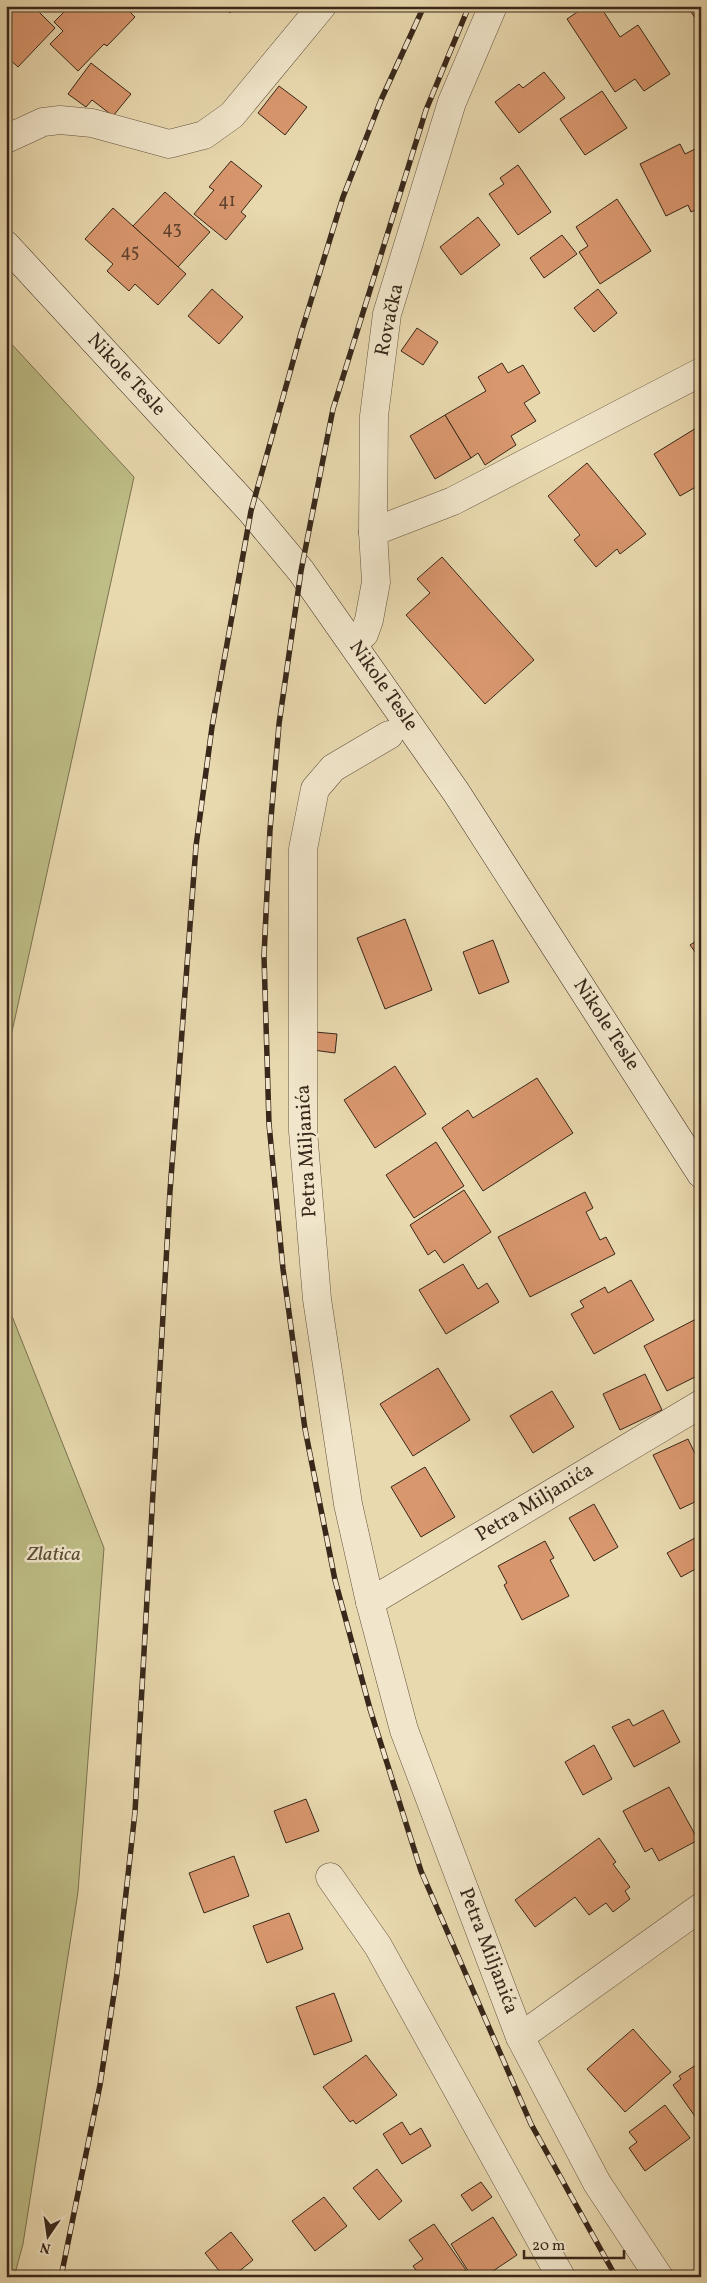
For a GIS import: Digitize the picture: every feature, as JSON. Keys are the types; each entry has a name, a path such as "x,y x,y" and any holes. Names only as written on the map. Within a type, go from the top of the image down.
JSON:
{"street":[{"path":"6,139 42,122 60,120 92,122 169,144 204,135 232,115 322,6"},
{"name":"Rovačka","path":"353,643 364,634 373,606 376,582 373,532 374,416 387,314 452,102 493,6"},
{"name":"Nikole Tesle","path":"6,245 251,511 301,571 456,792 701,1174"},
{"path":"373,532 453,501 701,372"},
{"name":"Petra Miljanića","path":"389,735 333,768 315,789 303,849 303,1131 317,1299 348,1504 370,1602 404,1730 520,2037 597,2184 659,2277"},
{"name":"Petra Miljanića","path":"370,1602 701,1404"},
{"path":"330,1877 378,1946 561,2277"},
{"path":"520,2037 701,1907"}],"green space":[{"path":"6,338 134,477 6,1059"},
{"name":"Zlatica","path":"6,1301 104,1548 78,1892 23,2244 14,2277 6,2277"}],"building":[{"path":"6,6 33,6 55,28 18,67 6,56"},
{"path":"70,6 124,6 135,17 107,46 104,44 78,71 50,44 63,31 54,22"},
{"path":"221,6 236,6 230,13"},
{"path":"586,6 600,6 620,37 638,25 670,74 644,91 635,79 615,92 567,19"},
{"path":"686,6 701,6 701,25"},
{"path":"91,63 131,94 113,116 92,100 86,107 68,94"},
{"path":"544,72 565,98 519,133 495,102 519,84 523,88"},
{"path":"279,86 307,107 285,135 258,113"},
{"path":"602,91 627,128 585,155 560,119"},
{"path":"680,144 685,154 701,146 701,207 691,212 688,205 666,216 640,164"},
{"path":"231,161 262,186 241,212 246,216 226,240 194,214 214,190 209,187"},
{"path":"518,165 551,212 518,235 489,194 504,184 500,178"},
{"path":"165,192 210,232 178,267 133,226"},
{"path":"617,199 651,251 600,284 579,252 588,246 576,227"},
{"path":"113,208 186,274 158,305 135,284 129,291 107,271 113,264 85,239"},
{"path":"478,217 500,245 461,275 440,247"},
{"path":"562,235 577,254 544,278 530,258"},
{"path":"212,289 243,317 219,344 188,316"},
{"path":"598,289 617,313 594,332 574,308"},
{"path":"417,328 438,342 423,365 401,351"},
{"path":"502,363 508,373 523,365 540,393 524,403 536,421 511,436 516,445 485,465 478,453 471,458 445,415 486,391 478,377"},
{"path":"445,415 471,458 435,479 410,436"},
{"path":"701,425 701,484 680,496 654,454"},
{"path":"587,463 646,534 620,554 617,549 596,567 574,540 580,535 548,496"},
{"path":"442,557 534,660 485,704 406,615 430,593 417,579"},
{"path":"405,919 432,990 385,1009 357,938"},
{"path":"701,938 701,960 690,945"},
{"path":"493,940 509,982 479,994 463,952"},
{"path":"315,1032 337,1034 335,1053 313,1050"},
{"path":"395,1066 426,1114 375,1148 344,1100"},
{"path":"537,1078 573,1133 483,1191 442,1128 468,1110 473,1118"},
{"path":"436,1142 464,1186 414,1218 386,1175"},
{"path":"464,1190 491,1232 444,1263 435,1250 428,1255 410,1225"},
{"path":"585,1192 593,1208 586,1212 600,1240 606,1237 615,1254 530,1297 498,1237"},
{"path":"463,1264 478,1289 487,1283 499,1302 446,1334 419,1290"},
{"path":"631,1280 654,1320 594,1354 571,1314 584,1307 580,1301 605,1287 608,1293"},
{"path":"698,1318 701,1324 701,1374 667,1391 644,1346"},
{"path":"438,1368 470,1420 413,1456 380,1404"},
{"path":"645,1374 662,1410 620,1430 603,1394"},
{"path":"552,1391 574,1427 533,1453 510,1416"},
{"path":"688,1439 701,1466 701,1499 680,1509 653,1455"},
{"path":"425,1467 455,1517 421,1537 391,1487"},
{"path":"594,1504 618,1547 594,1561 569,1518"},
{"path":"695,1538 701,1549 701,1566 681,1577 667,1553"},
{"path":"545,1541 554,1558 550,1560 569,1596 522,1620 504,1585 507,1583 498,1566"},
{"path":"663,1710 680,1742 634,1767 612,1727 629,1719 633,1726"},
{"path":"594,1745 612,1779 583,1795 565,1762"},
{"path":"669,1787 698,1840 659,1861 652,1848 645,1852 623,1811"},
{"path":"306,1799 319,1831 286,1843 274,1811"},
{"path":"599,1838 616,1862 613,1864 630,1887 625,1891 630,1899 613,1912 606,1903 589,1915 575,1897 535,1927 515,1900"},
{"path":"234,1856 249,1896 204,1913 189,1873"},
{"path":"289,1913 303,1949 267,1963 253,1926"},
{"path":"334,1993 352,2041 314,2055 296,2007"},
{"path":"633,2029 671,2072 625,2112 587,2069"},
{"path":"366,2055 397,2095 356,2124 353,2120 350,2122 323,2087"},
{"path":"696,2065 698,2067 701,2066 701,2125 673,2085 681,2079 679,2076"},
{"path":"665,2105 690,2138 645,2171 629,2148 637,2142 629,2132"},
{"path":"402,2122 410,2135 421,2128 431,2146 402,2164 383,2134"},
{"path":"377,2169 402,2201 379,2220 353,2188"},
{"path":"481,2182 492,2197 472,2211 461,2195"},
{"path":"324,2197 347,2226 315,2251 292,2221"},
{"path":"493,2217 517,2255 484,2277 472,2277 451,2244"},
{"path":"434,2224 466,2270 455,2277 421,2277 413,2266 423,2259 409,2240"},
{"path":"231,2232 253,2260 232,2277 224,2277 205,2253"}],"railway":[{"path":"61,2277 100,2085 117,1974 135,1812 170,1191 196,846 212,727 251,511 301,333 343,197 381,100 424,6"},
{"path":"469,6 426,110 333,409 301,571 279,724 270,830 264,956 269,1124 283,1269 305,1429 335,1580 370,1709 421,1871 531,2124 616,2277"}]}
